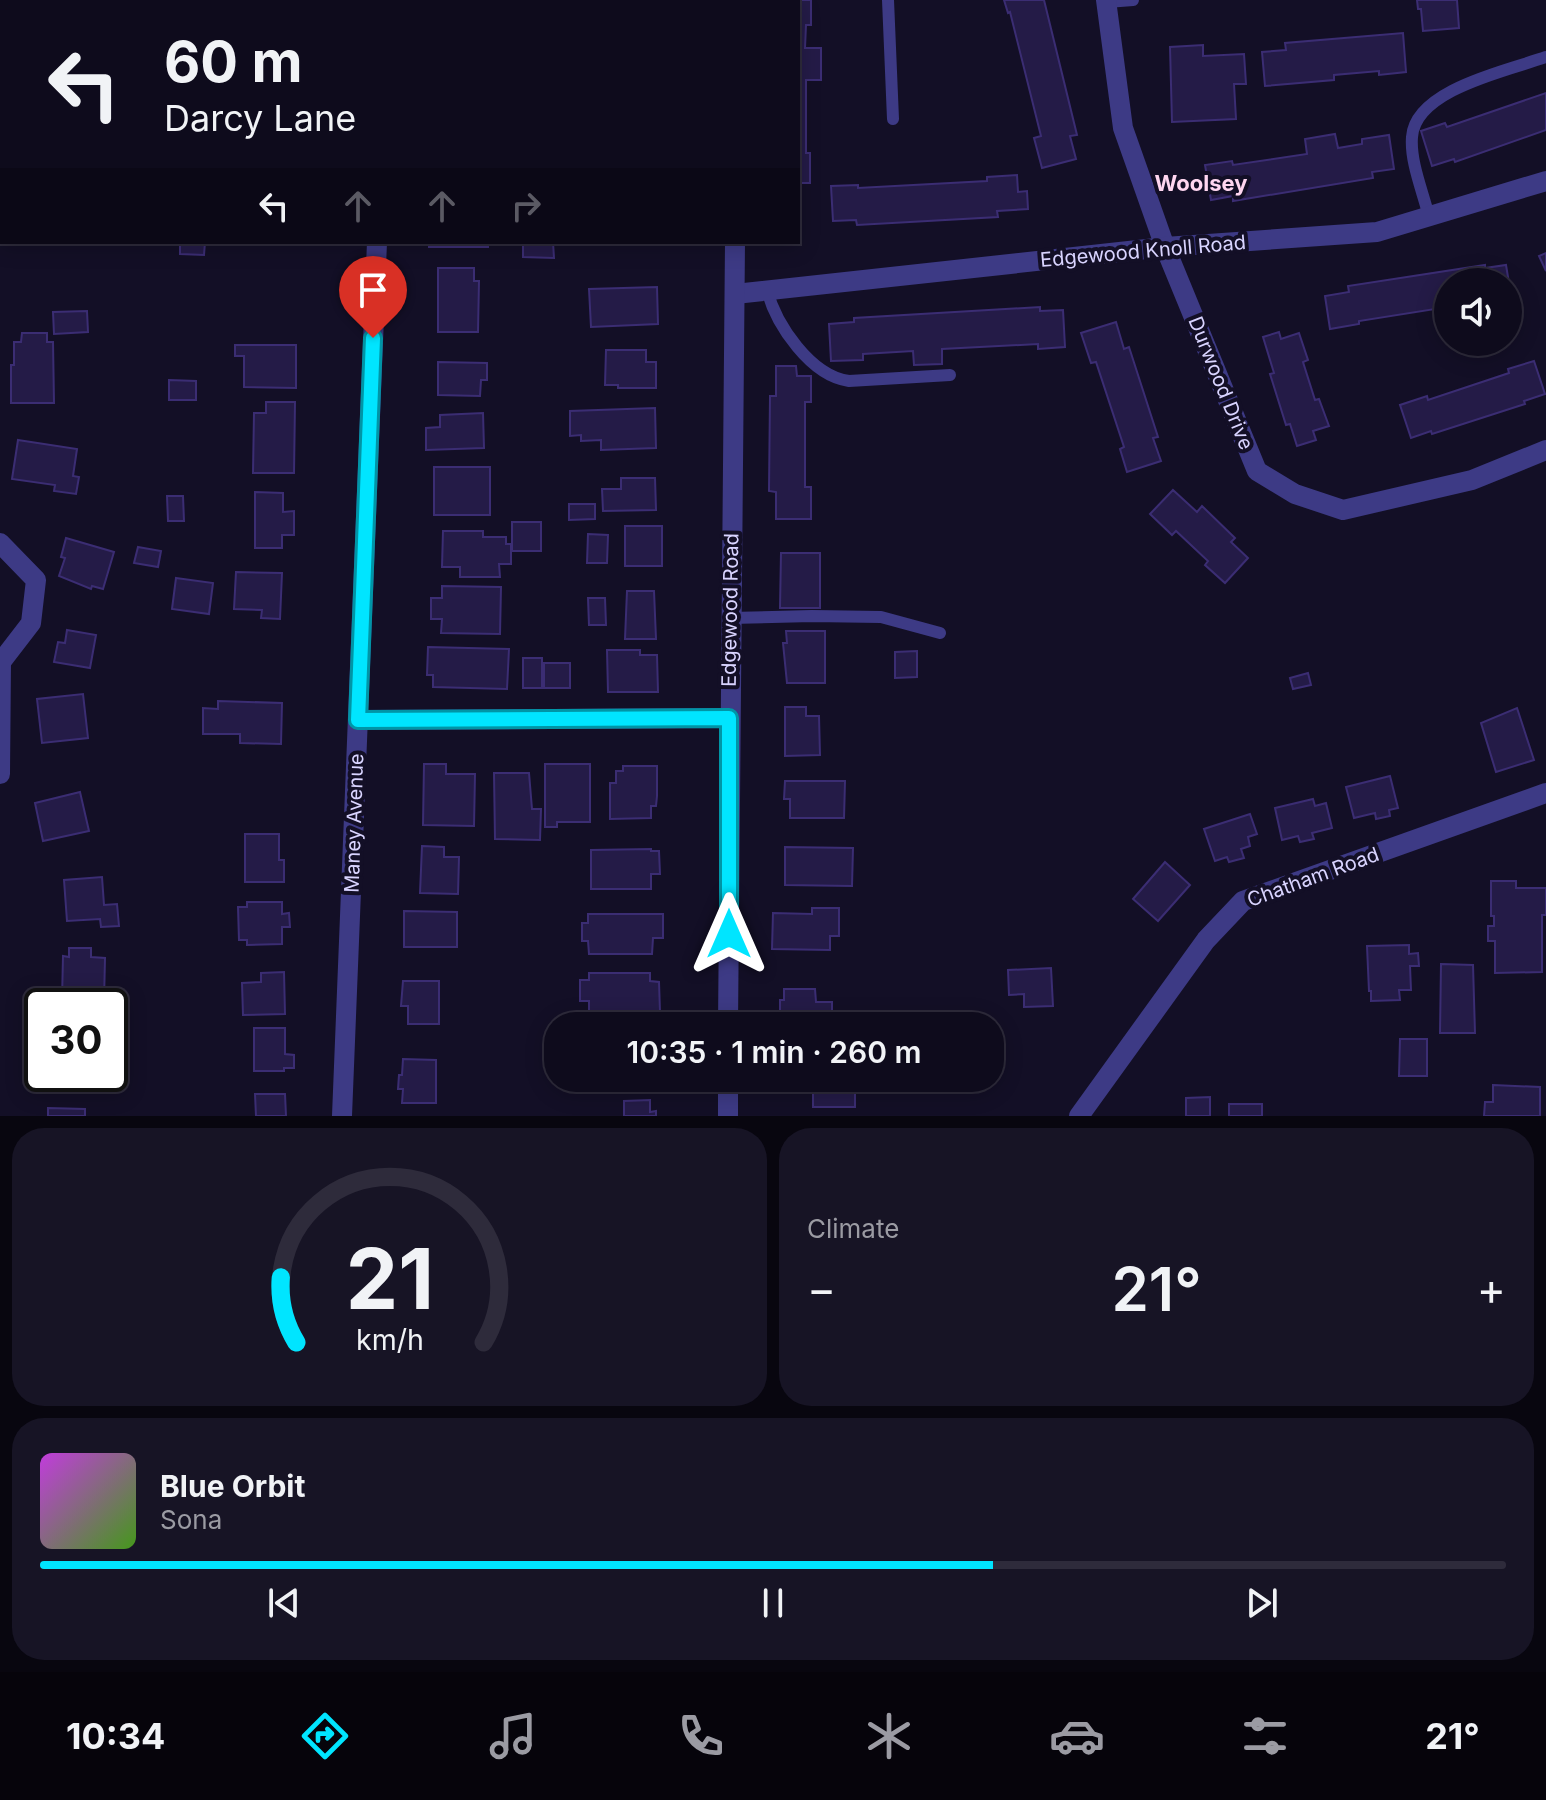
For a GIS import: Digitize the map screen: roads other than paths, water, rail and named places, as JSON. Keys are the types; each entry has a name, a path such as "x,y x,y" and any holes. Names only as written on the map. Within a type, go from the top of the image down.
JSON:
{"street":[{"name":"Durwood Drive","path":"1106,1 1123,128 1165,247 1257,471 1295,494 1343,510 1472,480 1546,450"},
{"name":"Edgewood Knoll Road","path":"735,294 1165,247 1377,232 1546,181"},
{"name":"Maney Avenue","path":"342,1116 377,244"},
{"name":"Edgewood Road","path":"728,1012 735,244"},
{"path":"0,543 36,580 31,623 0,662 0,774"},
{"path":"358,720 729,718"},
{"name":"Chatham Road","path":"1079,1116 1206,940 1243,901 1546,793"},
{"path":"728,1092 728,1116"}],"lane":[{"path":"888,0 893,119"},
{"path":"1106,1 1133,0"},
{"path":"1429,217 1414,157 1412,135 1422,114 1434,101 1452,91 1546,57"},
{"path":"767,290 772,309 786,334 838,380 950,375"},
{"path":"730,618 881,617 940,633"}],"district":[{"name":"Woolsey","path":"1201,183"}]}
